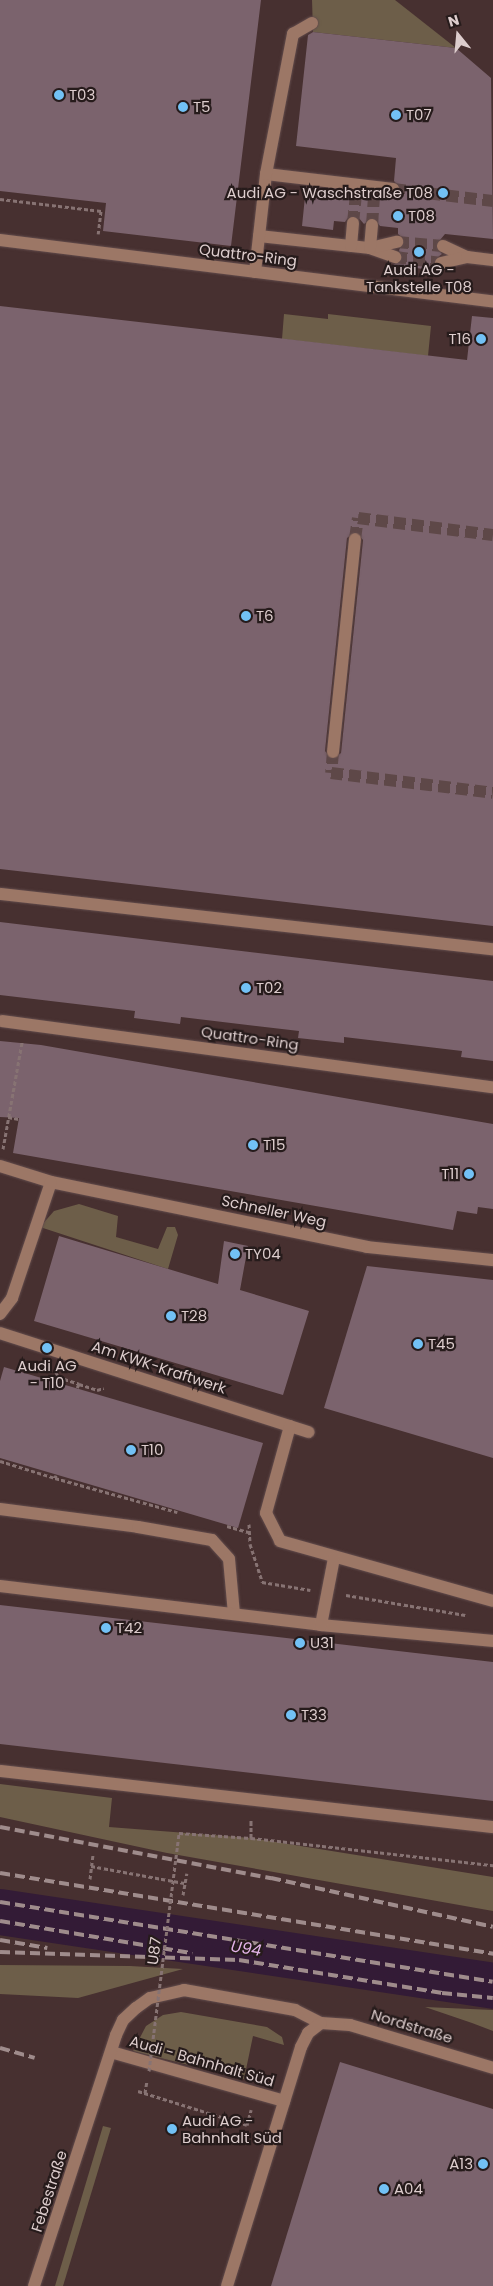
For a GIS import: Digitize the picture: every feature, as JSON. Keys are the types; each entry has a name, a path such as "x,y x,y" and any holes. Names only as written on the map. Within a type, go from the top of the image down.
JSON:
{"lane":[{"path":"255,272 266,174 293,34 312,23"},
{"path":"266,174 374,191 393,190"},
{"path":"351,246 353,223"},
{"path":"370,248 372,225"},
{"path":"259,236 370,248 394,257"},
{"name":"Quattro-Ring","path":"0,240 493,301"},
{"path":"370,248 397,242"},
{"path":"443,246 467,257 493,260"},
{"path":"441,263 467,257"},
{"path":"333,752 355,539"},
{"path":"0,894 493,949"},
{"name":"Quattro-Ring","path":"2,1021 493,1087"},
{"name":"Schneller Weg","path":"1,1161 51,1182 367,1246 493,1260"},
{"path":"0,1314 12,1298 51,1182"},
{"name":"Am KWK-Kraftwerk","path":"0,1333 308,1432"},
{"path":"290,1426 266,1512 280,1540 334,1558 493,1601"},
{"path":"0,1509 138,1527 212,1540 229,1559 234,1614"},
{"path":"320,1625 334,1558"},
{"path":"0,1586 320,1625 493,1641"},
{"path":"0,1771 493,1827"},
{"name":"Febestraße","path":"34,2286 111,2052 123,2020 136,2008 150,1998 184,1990 295,2010 321,2023"},
{"path":"227,2286 301,2047 308,2033 321,2023"},
{"name":"Nordstraße","path":"321,2023 350,2025 493,2068"},
{"name":"Audi - Bahnhalt Süd","path":"111,2052 284,2101"}],"path":[{"path":"0,198 101,211 98,235"},
{"path":"1,1161 25,1024"},
{"path":"8,1117 19,1119"},
{"path":"79,1384 97,1390"},
{"path":"0,1461 184,1514"},
{"path":"220,1524 248,1532"},
{"name":"U87","path":"149,2071 179,1833 245,1838"},
{"path":"251,1838 493,1865"},
{"path":"90,1879 93,1854"},
{"path":"91,1866 184,1883"},
{"path":"183,1895 187,1873"},
{"path":"138,2090 247,2124 252,2109"}],"shaded area":[{"path":"312,0 395,0 456,48 313,32"},
{"path":"284,314 328,319 328,314 431,326 428,356 282,339"},
{"path":"79,1204 118,1216 116,1237 158,1249 167,1227 175,1227 178,1235 168,1269 40,1227 54,1211"},
{"path":"0,1784 112,1798 109,1827 251,1838 493,1877 493,1911 167,1853 0,1817"},
{"path":"0,1965 130,1966 183,1969 78,1998 0,1994"},
{"path":"425,2007 493,2010 493,2031 472,2023"},
{"path":"181,2012 267,2027 282,2037 284,2045 253,2036 244,2079 133,2051 146,2026 163,2015"},
{"path":"103,2126 111,2128 63,2286 55,2286"}],"building":[{"path":"0,0 261,0 231,246 103,231 106,203 0,191"},
{"name":"T07","path":"313,32 456,48 491,78 493,239 445,234 435,246 442,254 433,261 439,271 393,265 402,260 399,250 405,240 398,234 398,228 380,226 373,217 364,224 357,216 350,215 345,222 334,221 333,230 302,226 306,187 392,197 401,189 394,181 396,158 296,146 308,35"},
{"name":"T6","path":"0,306 467,360 472,316 493,318 493,926 0,869","holes":["356,531 363,540 341,753 332,760 325,751 347,538"]},
{"name":"T02","path":"0,922 493,981 493,1061 461,1057 462,1051 344,1037 344,1043 298,1038 299,1031 181,1017 180,1024 134,1018 135,1011 0,995"},
{"name":"T15","path":"0,1041 41,1045 493,1124 493,1209 478,1207 477,1214 457,1211 453,1230 13,1153 19,1118 0,1117"},
{"name":"T28","path":"59,1236 218,1284 224,1241 248,1246 240,1290 309,1311 283,1395 34,1321"},
{"name":"T45","path":"367,1266 493,1280 493,1458 324,1408"},
{"name":"T10","path":"4,1367 263,1443 238,1528 0,1458 0,1381"},
{"name":"T33","path":"0,1605 493,1662 493,1801 0,1744"},
{"name":"A04","path":"340,2062 493,2109 493,2286 271,2286"}],"waterway":[{"name":"U94","path":"0,1912 493,1986"}],"tunnel":[{"path":"393,189 493,201"},
{"path":"353,223 356,193"},
{"path":"372,225 374,195"},
{"path":"397,242 443,246"},
{"path":"395,257 441,263"},
{"path":"355,539 358,518 493,535"},
{"path":"333,752 331,773 493,793"}],"railway":[{"path":"0,1827 271,1878 493,1927"},
{"path":"0,1873 493,1954"},
{"path":"0,1902 493,1982"},
{"path":"0,1921 192,1953"},
{"path":"0,1940 47,1948"},
{"path":"0,1952 239,1960 442,1993 493,1998"},
{"path":"0,2048 35,2058"}],"place":[{"name":"T03","path":"59,95"},
{"name":"T5","path":"183,107"},
{"name":"T07","path":"396,115"},
{"name":"Audi AG - Waschstraße T08","path":"443,193"},
{"name":"T08","path":"398,216"},
{"name":"Audi AG - Tankstelle T08","path":"419,252"},
{"name":"T16","path":"481,339"},
{"name":"T6","path":"246,616"},
{"name":"T02","path":"246,988"},
{"name":"T15","path":"253,1145"},
{"name":"T11","path":"469,1174"},
{"name":"TY04","path":"235,1254"},
{"name":"T28","path":"171,1316"},
{"name":"T45","path":"418,1344"},
{"name":"Audi AG - T10","path":"47,1348"},
{"name":"T10","path":"131,1450"},
{"name":"T42","path":"106,1628"},
{"name":"U31","path":"300,1643"},
{"name":"T33","path":"291,1715"},
{"name":"Audi AG - Bahnhalt Süd","path":"172,2129"},
{"name":"A13","path":"483,2164"},
{"name":"A04","path":"384,2189"}]}
